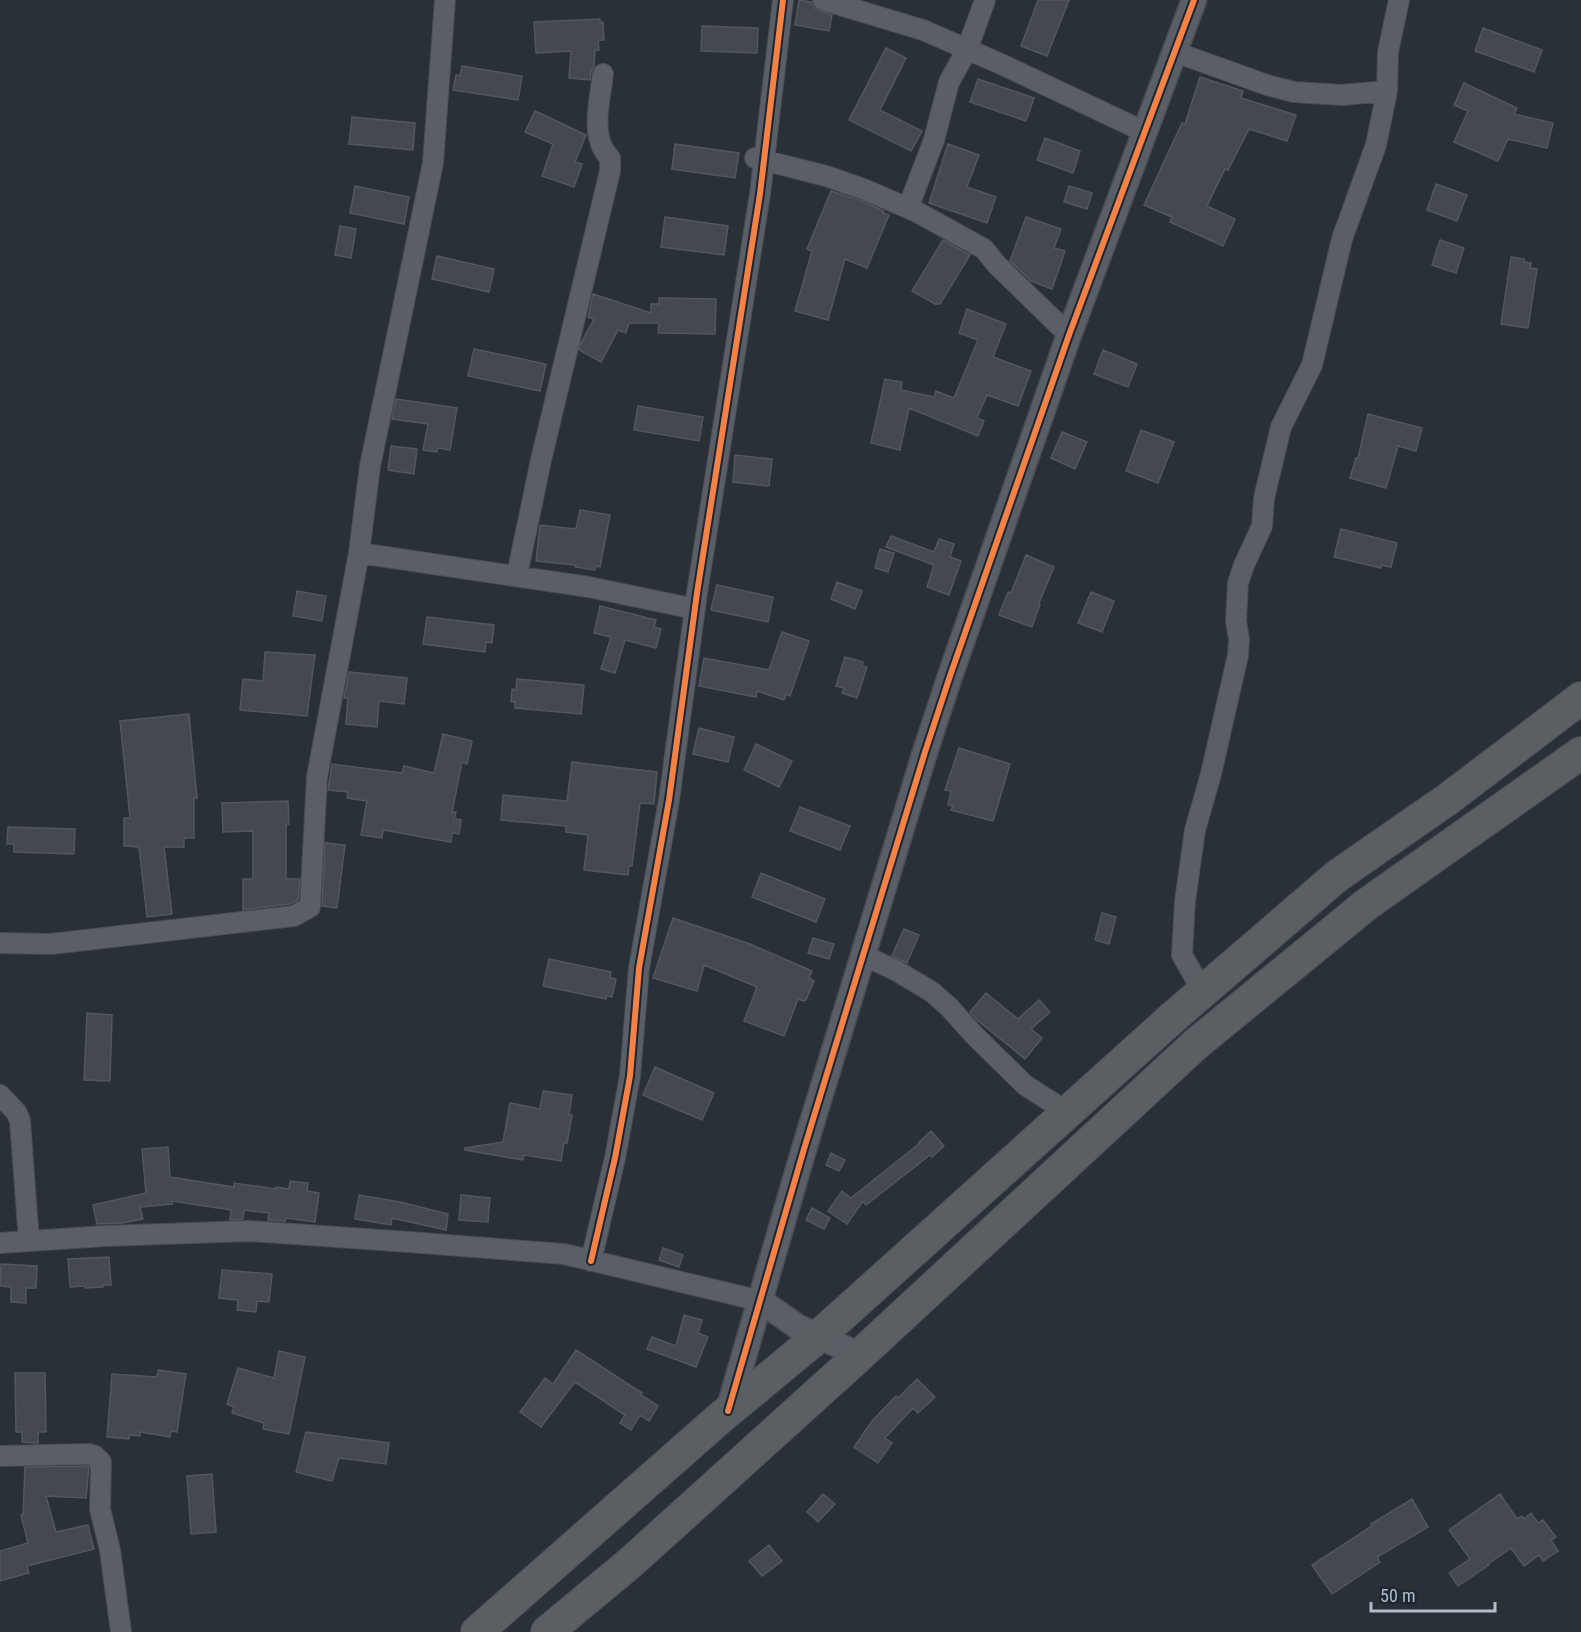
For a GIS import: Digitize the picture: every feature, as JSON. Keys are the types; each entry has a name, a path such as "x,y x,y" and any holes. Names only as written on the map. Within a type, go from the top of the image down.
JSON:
{"highway":[{"path":"477,1632 728,1411 819,1336 1202,990 1337,876 1448,799 1581,698"},
{"path":"547,1632 630,1563 860,1355 1196,1044 1367,904 1581,753"},
{"path":"1448,799 1467,834"},
{"path":"1072,1107 1102,1131"}],"street":[{"path":"0,943 51,944 283,918 294,916 310,907 317,777 358,553 370,466 433,163 445,0"},
{"path":"591,1261 615,1158 630,1076 639,968 669,800 695,609 760,194 783,0"},
{"path":"823,0 923,30 1001,64 1144,132"},
{"path":"908,208 934,140 949,82 967,50 985,0"},
{"path":"728,1411 804,1149 950,676 1069,335 1194,0"},
{"path":"1202,990 1182,955 1185,901 1195,830 1211,774 1238,655 1239,639 1236,621 1238,583 1262,526 1264,498 1281,427 1312,364 1342,239 1376,145 1387,91 1388,52 1399,0"},
{"path":"1175,52 1267,85 1294,92 1342,95 1387,91"},
{"path":"517,575 544,449 610,171 610,158 604,152 598,132 603,74"},
{"path":"755,158 826,176 866,190 908,208 984,249 997,265 1069,335"},
{"path":"358,553 589,586 695,609"},
{"path":"863,955 897,971 932,992 949,1006 975,1036 1025,1085 1072,1107"},
{"path":"0,1095 17,1113 20,1121 28,1241"},
{"path":"0,1243 105,1236 250,1231 564,1254 761,1301 798,1327 860,1355"},
{"path":"0,1456 89,1454 101,1462 100,1509 110,1550 122,1632"}],"building":[{"path":"799,0 811,2 815,9 832,15 829,31 795,25"},
{"path":"1038,0 1069,0 1047,56 1021,46"},
{"path":"600,19 600,23 603,22 604,40 598,40 599,50 595,50 590,80 569,78 571,51 536,53 534,22"},
{"path":"702,26 758,28 757,53 701,51"},
{"path":"1483,28 1542,50 1534,72 1475,51"},
{"path":"886,48 906,58 880,110 922,131 911,151 849,120"},
{"path":"462,66 522,76 518,100 453,90 456,75 460,76"},
{"path":"1200,77 1243,91 1241,98 1296,115 1287,141 1249,129 1228,170 1225,169 1207,206 1235,219 1223,246 1170,222 1172,217 1144,205 1182,123 1185,124"},
{"path":"978,79 1034,98 1026,121 970,102"},
{"path":"1464,83 1517,108 1514,114 1553,123 1547,148 1508,139 1498,161 1454,142 1468,111 1454,105"},
{"path":"535,111 586,135 575,162 582,164 574,187 542,176 553,144 525,132"},
{"path":"352,117 415,123 413,150 349,144"},
{"path":"1045,138 1080,151 1073,173 1037,160"},
{"path":"675,144 739,153 735,178 672,169"},
{"path":"948,144 979,155 967,187 996,197 987,223 929,203"},
{"path":"1436,184 1467,195 1457,221 1427,210"},
{"path":"355,186 409,197 404,224 350,213"},
{"path":"1069,186 1092,193 1087,209 1064,202"},
{"path":"831,191 862,201 889,215 867,268 845,259 828,320 795,311 812,251 807,249"},
{"path":"665,217 728,226 724,255 661,247"},
{"path":"1026,217 1061,229 1054,248 1065,251 1052,289 1031,281 1010,261"},
{"path":"340,226 356,229 351,258 335,255"},
{"path":"943,240 970,255 940,304 935,304 912,291"},
{"path":"1440,240 1464,248 1456,273 1432,265"},
{"path":"437,256 494,269 489,292 432,279"},
{"path":"1511,257 1524,259 1524,262 1531,263 1530,268 1537,269 1528,328 1501,324"},
{"path":"593,294 651,313 651,304 659,304 659,298 716,299 715,334 658,333 659,323 629,323 626,333 618,330 601,362 579,350 594,319 588,317"},
{"path":"967,309 1006,324 993,357 1031,371 1018,406 987,395 977,418 984,421 978,436 909,408 900,450 871,443 885,379 902,382 901,390 934,397 936,391 954,398 978,340 959,333"},
{"path":"474,349 546,364 540,391 468,376"},
{"path":"1103,350 1137,364 1128,387 1094,374"},
{"path":"396,399 457,408 450,450 438,448 437,452 423,450 428,424 392,419"},
{"path":"638,406 703,417 699,441 634,430"},
{"path":"1368,414 1422,428 1416,451 1398,446 1386,488 1350,478 1356,458 1358,458"},
{"path":"1141,430 1174,442 1158,483 1126,471"},
{"path":"1062,432 1087,442 1075,469 1051,458"},
{"path":"391,446 417,449 414,474 388,470"},
{"path":"735,455 772,459 769,486 733,482"},
{"path":"580,510 610,515 600,567 596,566 595,570 575,567 576,565 536,561 540,525 576,529"},
{"path":"1341,529 1397,543 1391,567 1381,565 1381,568 1334,557"},
{"path":"891,536 934,552 939,539 954,544 950,557 961,561 949,595 927,587 934,565 886,547"},
{"path":"880,549 894,553 888,572 875,568"},
{"path":"1026,555 1054,567 1032,627 999,615 1008,592 1011,593"},
{"path":"837,582 862,591 855,609 831,599"},
{"path":"717,585 773,597 768,622 711,610"},
{"path":"297,591 326,596 322,621 293,616"},
{"path":"1091,592 1114,601 1102,632 1078,623"},
{"path":"600,606 656,620 654,627 661,629 656,648 625,640 615,673 601,669 611,637 594,633"},
{"path":"427,617 494,625 492,643 486,642 485,652 423,644"},
{"path":"782,632 809,641 790,696 786,694 784,700 757,691 756,697 699,686 704,658 769,670"},
{"path":"265,652 315,655 307,716 240,710 243,679 263,681"},
{"path":"845,657 863,662 862,666 867,667 857,698 842,693 844,688 836,686"},
{"path":"349,672 407,678 404,704 379,701 377,727 346,724 348,698 344,698"},
{"path":"517,679 584,685 581,714 515,708 515,702 511,702 512,689 516,690"},
{"path":"189,714 197,798 194,798 194,838 184,838 184,847 164,847 172,914 147,917 139,847 124,846 124,818 130,818 120,721"},
{"path":"699,728 734,737 728,762 693,754"},
{"path":"443,734 472,741 467,764 462,762 452,812 456,812 454,819 461,820 459,834 452,833 451,842 383,830 382,838 361,835 367,801 347,798 348,792 328,790 332,764 402,773 404,766 434,773"},
{"path":"756,744 792,761 779,787 744,770"},
{"path":"959,748 1010,764 993,821 951,810 953,806 948,805 951,791 945,790"},
{"path":"572,762 657,772 654,804 640,803 632,866 629,866 628,875 584,870 588,835 566,832 566,826 501,820 503,795 567,801"},
{"path":"288,801 286,879 300,879 298,900 290,904 243,910 243,879 253,879 253,831 223,832 222,803"},
{"path":"800,807 850,826 840,850 790,831"},
{"path":"8,827 75,829 74,854 14,852 14,844 7,844"},
{"path":"325,843 345,845 337,908 322,906"},
{"path":"761,873 825,899 816,922 752,897"},
{"path":"1102,913 1116,917 1109,944 1095,940"},
{"path":"673,918 750,944 812,971 809,978 814,981 806,1000 798,999 784,1036 744,1021 757,987 704,965 697,991 653,978"},
{"path":"904,929 919,935 907,963 892,956"},
{"path":"813,938 834,944 829,959 808,953"},
{"path":"549,959 611,972 610,978 616,979 612,997 606,996 606,999 543,986"},
{"path":"986,993 1018,1019 1039,1000 1050,1012 1031,1029 1042,1038 1025,1059 970,1012"},
{"path":"87,1013 112,1015 110,1081 84,1080"},
{"path":"655,1067 714,1093 702,1120 643,1095"},
{"path":"543,1091 572,1095 569,1115 572,1115 561,1161 524,1155 523,1160 465,1150 465,1148 503,1142 510,1103 540,1109"},
{"path":"931,1131 944,1146 866,1205 863,1201 847,1224 828,1211 842,1191 851,1198 920,1143"},
{"path":"168,1147 170,1177 234,1187 234,1183 276,1189 276,1187 289,1189 290,1181 308,1183 307,1191 319,1193 315,1222 286,1218 285,1221 268,1220 269,1213 244,1210 243,1219 230,1220 231,1210 172,1201 172,1204 140,1207 143,1219 123,1223 97,1224 93,1205 146,1193 142,1149"},
{"path":"831,1153 845,1160 839,1171 826,1165"},
{"path":"359,1195 448,1214 446,1230 392,1218 391,1225 355,1219"},
{"path":"461,1195 490,1198 488,1222 459,1220"},
{"path":"812,1208 830,1218 824,1229 806,1220"},
{"path":"663,1248 683,1255 679,1267 659,1260"},
{"path":"109,1257 111,1285 70,1287 68,1259"},
{"path":"1,1264 37,1266 36,1288 26,1288 26,1303 11,1302 11,1287 0,1286"},
{"path":"222,1270 272,1274 269,1302 257,1301 256,1312 237,1310 238,1300 219,1298"},
{"path":"684,1315 702,1320 698,1333 708,1337 696,1367 647,1349 652,1337 676,1346"},
{"path":"576,1350 658,1406 649,1421 640,1415 631,1430 620,1423 625,1415 575,1382 541,1427 520,1412 545,1378 553,1384"},
{"path":"279,1351 305,1357 289,1434 263,1429 264,1423 232,1413 234,1407 227,1404 238,1368 274,1378"},
{"path":"158,1370 186,1374 177,1432 171,1431 170,1437 140,1432 140,1436 129,1435 129,1439 107,1437 112,1374 157,1377"},
{"path":"15,1373 45,1373 46,1432 38,1432 38,1443 22,1442 22,1432 16,1432"},
{"path":"917,1379 935,1397 918,1413 913,1408 885,1438 892,1443 878,1463 854,1447 872,1421 896,1396 898,1398"},
{"path":"306,1432 389,1443 386,1464 339,1458 332,1481 296,1472"},
{"path":"89,1466 86,1498 46,1496 56,1532 88,1525 94,1549 27,1566 29,1573 0,1581 0,1551 28,1543 21,1515 23,1514 25,1467"},
{"path":"212,1474 216,1532 191,1534 187,1476"},
{"path":"823,1494 835,1504 818,1522 807,1512"},
{"path":"1500,1494 1517,1519 1522,1516 1524,1519 1531,1513 1538,1523 1543,1520 1556,1537 1551,1540 1558,1551 1543,1561 1539,1555 1524,1566 1511,1548 1458,1586 1449,1573 1470,1559 1449,1530"},
{"path":"1412,1499 1428,1527 1377,1557 1380,1562 1332,1594 1312,1565"},
{"path":"769,1545 782,1561 762,1576 749,1561"}],"cycle path":[{"path":"591,1261 615,1158 630,1076 639,968 669,800 697,593 760,194 783,0"},
{"path":"728,1411 804,1149 950,676 1069,335 1194,0"}]}
